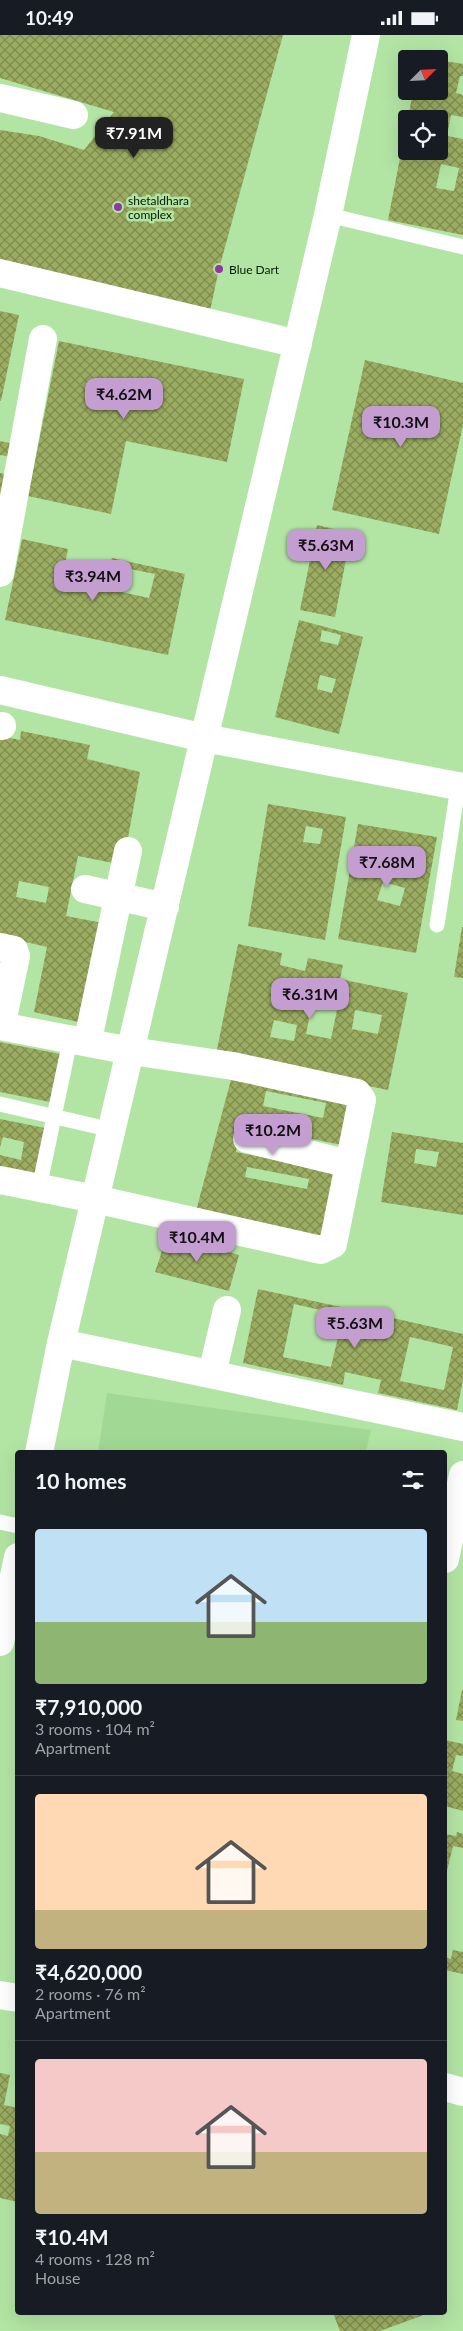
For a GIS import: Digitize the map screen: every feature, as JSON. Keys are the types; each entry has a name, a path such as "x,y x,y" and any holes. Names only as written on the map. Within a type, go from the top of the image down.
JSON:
{"street":[{"path":"40,1450 61,1343 328,215 366,35"},
{"path":"0,98 74,115"},
{"path":"0,273 298,344"},
{"path":"0,573 43,339"},
{"path":"0,690 204,738 460,787"},
{"path":"90,1030 128,851"},
{"path":"85,889 165,907"},
{"path":"0,947 14,949 16,955 2,1017"},
{"path":"2,1017 90,1030 132,1045"},
{"path":"0,1180 95,1199 321,1250 333,1244 362,1100 357,1093 2,1017"},
{"path":"247,1139 349,1164"},
{"path":"212,1374 227,1310"},
{"path":"61,1343 463,1427"},
{"path":"447,1550 463,1475"},
{"path":"0,1642 15,1571"},
{"path":"0,1995 15,1998"},
{"path":"447,2088 463,2092"}],"lane":[{"path":"328,215 463,247"},
{"path":"437,925 460,787"},
{"path":"39,1188 67,1055"},
{"path":"0,1104 112,1129"},
{"path":"0,1522 15,1525"}],"shaded area":[{"path":"107,1393 371,1430 366,1450 98,1450"}],"building":[{"name":"shetaldhara complex","path":"0,35 283,35 219,269 210,311 0,264 0,130 39,136 84,150 114,112 0,78"},
{"path":"448,62 463,64 463,76 460,76 456,93 463,95 463,117 451,115 448,131 448,110 410,110 411,100 448,100"},
{"path":"448,136 463,139 463,235 388,220 400,160 448,160","holes":["441,164 459,168 454,191 436,188"]},
{"path":"0,311 19,315 1,401 0,401"},
{"path":"59,341 244,379 227,462 126,441 111,514 28,496"},
{"path":"365,360 463,383 463,425 439,534 332,510"},
{"path":"0,441 14,444 11,457 0,455"},
{"path":"0,473 8,475 0,511"},
{"path":"317,525 351,533 335,617 300,610"},
{"path":"22,539 68,549 62,579 149,598 155,574 110,565 112,558 185,574 168,655 5,620"},
{"path":"299,620 363,637 339,734 275,717","holes":["322,630 341,635 338,645 320,641","320,675 336,679 332,693 317,689"]},
{"path":"21,731 90,745 87,759 140,772 123,865 78,856 66,916 108,924 87,1024 34,1012 47,947 0,936 0,736 20,740","holes":["19,881 49,887 46,903 16,897"]},
{"path":"268,804 346,817 325,940 248,926","holes":["306,826 323,829 320,844 303,842"]},
{"path":"358,824 437,837 416,953 338,939","holes":["391,847 413,849 412,862 390,861","383,882 405,888 400,906 377,900"]},
{"path":"463,927 463,978 454,977"},
{"path":"238,944 282,953 280,965 305,971 308,958 343,965 340,979 408,993 388,1090 216,1055","holes":["314,995 339,1000 331,1039 306,1034","355,1010 382,1015 378,1034 352,1029","274,1020 297,1025 294,1041 270,1037"]},
{"path":"0,1042 60,1054 50,1102 0,1092"},
{"path":"233,1072 352,1096 342,1145 241,1125 236,1152 337,1172 321,1237 196,1211","holes":["266,1091 326,1103 323,1118 263,1106","247,1167 309,1179 307,1189 245,1177"]},
{"path":"0,1119 45,1128 34,1183 0,1176 0,1155 21,1160 24,1142 3,1137 0,1147"},
{"path":"392,1132 463,1143 463,1215 381,1202","holes":["416,1149 439,1152 436,1167 414,1163"]},
{"path":"168,1233 239,1255 229,1291 155,1272"},
{"path":"258,1289 364,1312 361,1326 390,1332 393,1318 463,1334 463,1380 457,1410 378,1393 381,1380 345,1372 343,1385 243,1363","holes":["294,1304 343,1315 331,1367 283,1357","410,1337 453,1347 444,1390 400,1381"]},
{"path":"463,1690 463,1721 456,1720"},
{"path":"447,1740 463,1744 463,1756 456,1755 452,1771 463,1774 463,1811 447,1807"},
{"path":"457,1832 463,1834 463,1848 453,1846 447,1871 447,1834 456,1836"},
{"path":"453,1950 463,1952 463,1974 447,1970 447,1958 451,1959"},
{"path":"0,2073 10,2075 4,2105 15,2107 15,2201 0,2198 0,2134 8,2136 10,2126 0,2124"},
{"path":"334,2315 424,2315 380,2331 340,2331"}],"place":[{"name":"shetaldhara complex","path":"118,207"},
{"name":"Blue Dart","path":"219,269"}]}
